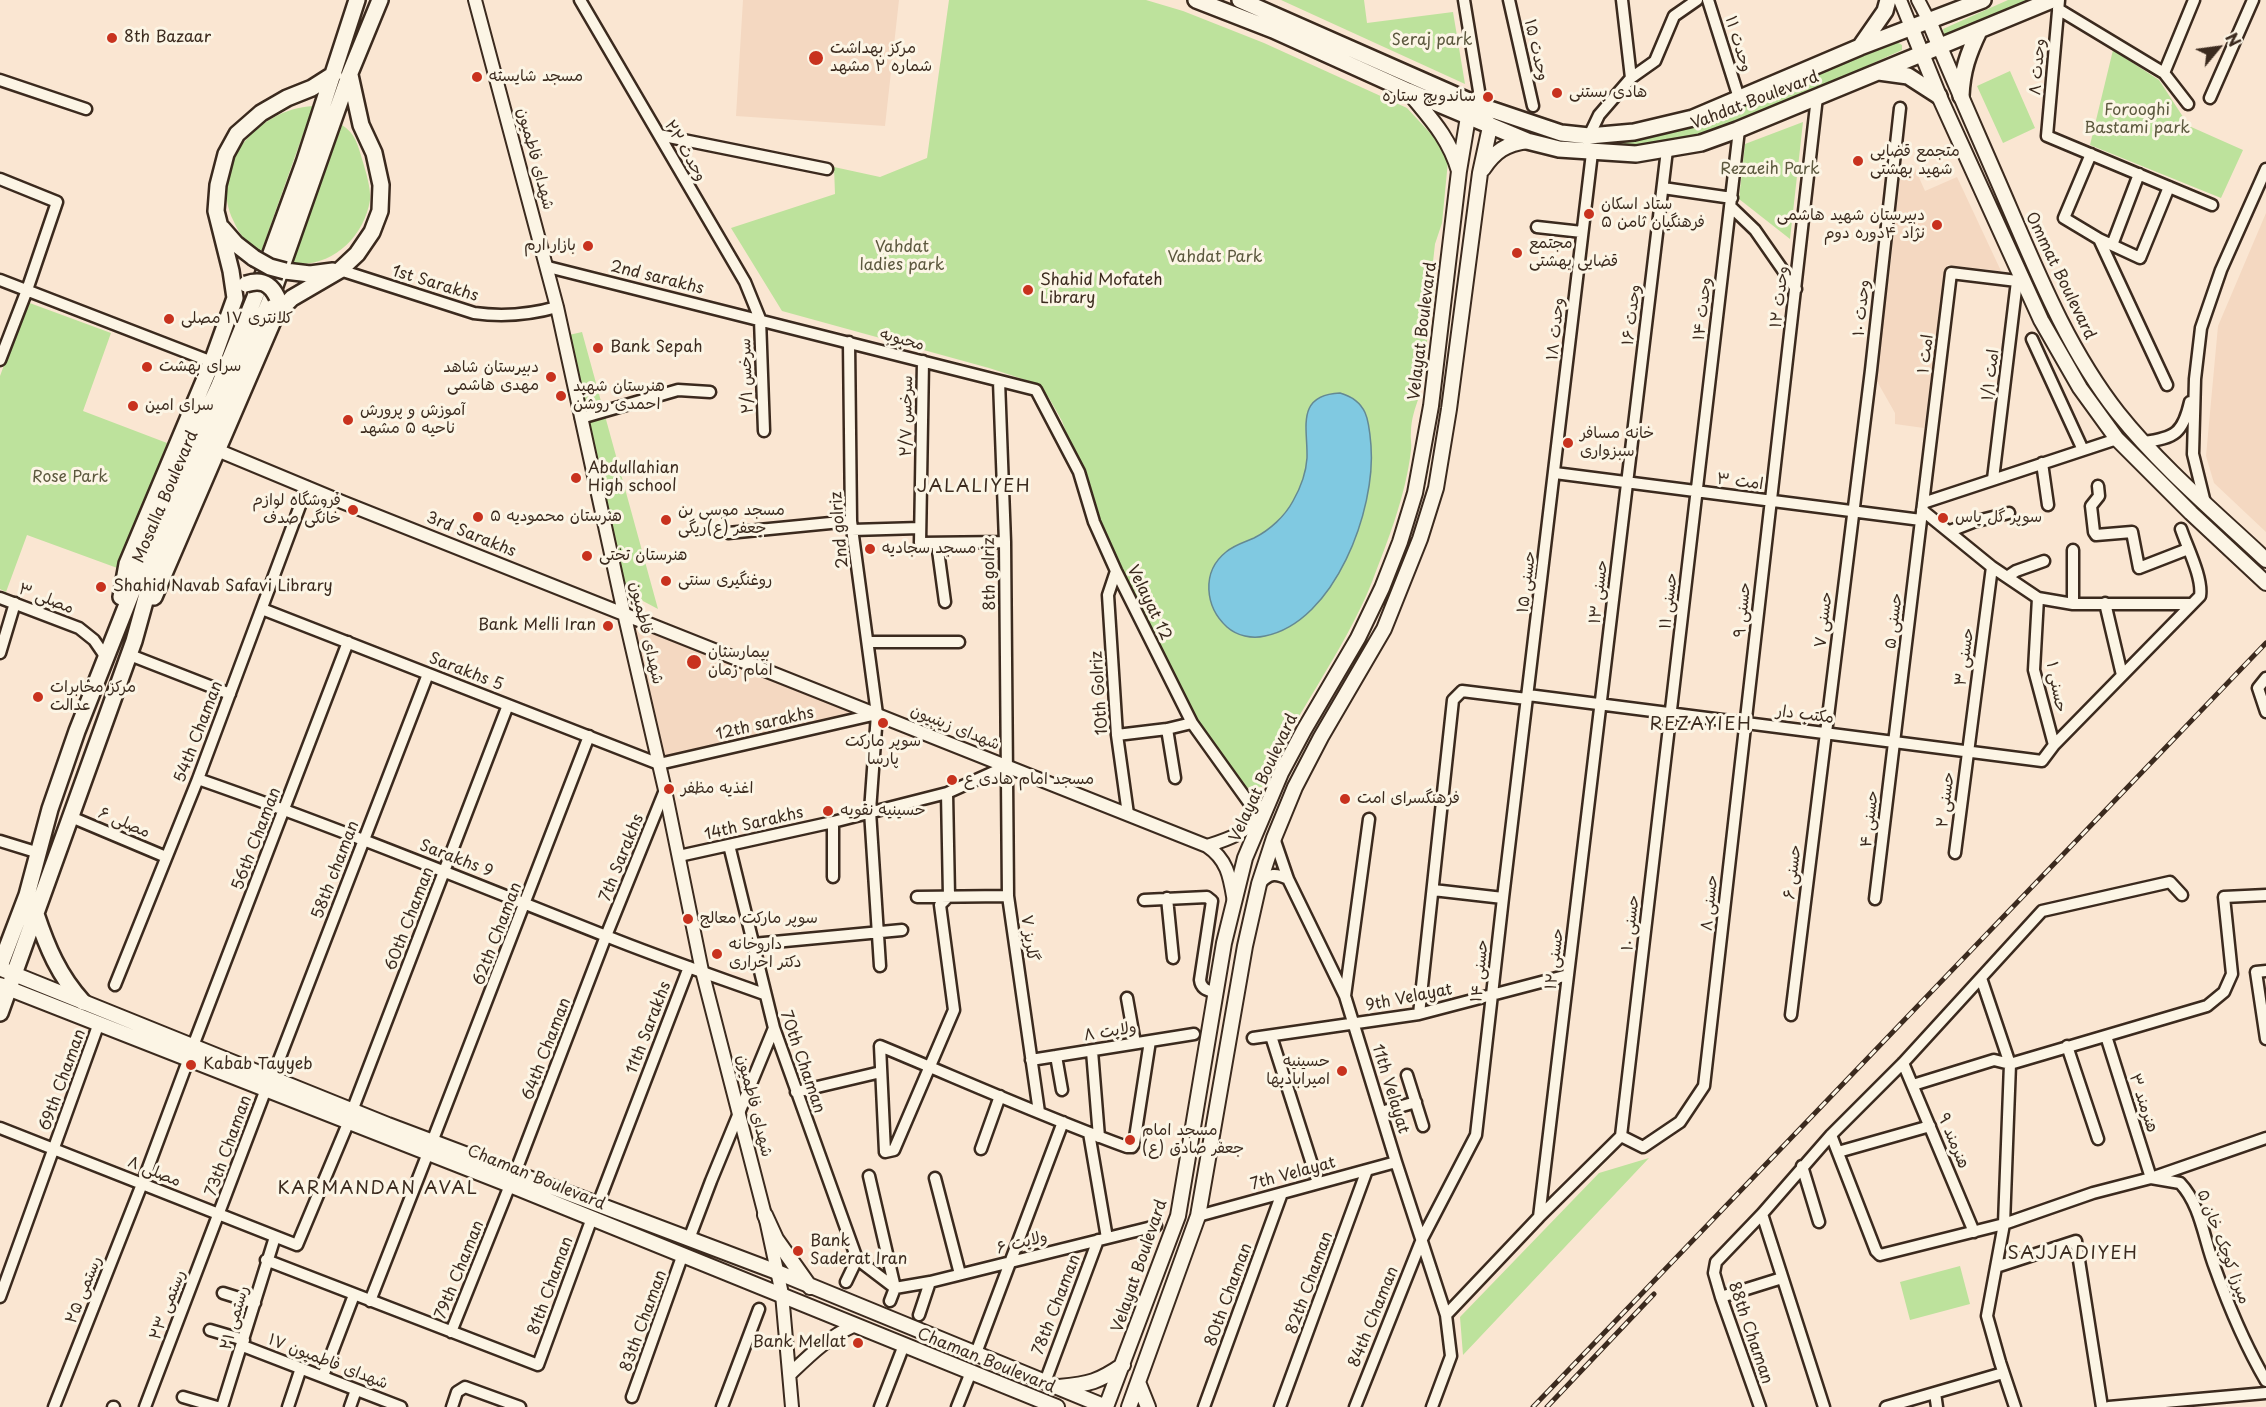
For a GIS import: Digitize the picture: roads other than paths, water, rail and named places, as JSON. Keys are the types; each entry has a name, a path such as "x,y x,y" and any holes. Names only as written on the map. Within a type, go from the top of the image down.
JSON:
{"main road":[{"name":"Mosalla Boulevard","path":"0,1013 4,976 14,930 76,731 182,465 218,388 255,297 304,163 357,0"},
{"name":"Mosalla Boulevard","path":"4,976 36,914 132,648 157,558 269,303 350,73 380,0"},
{"name":"Vahdat Boulevard","path":"1196,0 1273,30 1490,127 1527,141 1558,149 1592,153 1636,154 1701,143 1739,130 1979,31 2056,3"},
{"name":"Vahdat Boulevard","path":"1240,0 1478,105 1561,134 1589,136 1634,132 1692,118 1860,47 1974,3"},
{"path":"1860,47 1885,11 1888,0"},
{"path":"1951,0 1974,3"},
{"name":"Ommat Boulevard","path":"1929,21 2056,312 2093,378 2144,442 2266,560"},
{"name":"Ommat Boulevard","path":"1911,27 2020,279 2064,362 2117,439 2266,583"},
{"path":"1961,96 1962,74 1966,59 1979,31"},
{"path":"1880,72 1908,76 1940,96"},
{"path":"276,314 292,298 340,270 357,254 372,232 380,211 381,185 374,153 361,125 350,73"},
{"path":"235,298 231,271 216,211 218,186 226,154 237,134 261,113 312,88 334,74"},
{"name":"Velayat Boulevard","path":"1408,91 1447,140 1453,150 1459,171"},
{"path":"1468,117 1478,105 1490,127"},
{"name":"Velayat Boulevard","path":"1106,1407 1124,1365 1178,1216 1224,943 1245,858 1265,807 1304,730 1368,617 1400,542 1415,493 1431,406 1459,171 1468,117"},
{"name":"Velayat Boulevard","path":"1129,1407 1198,1216 1245,946 1259,884 1274,838 1300,777 1384,629 1420,539 1436,488 1449,409 1480,173 1490,127"},
{"path":"1459,171 1462,167 1471,164 1478,168 1480,173 1501,148 1511,143 1527,141"},
{"path":"220,226 236,244 270,267 310,274 340,270"},
{"path":"114,633 127,564 212,362 235,298 246,284 255,281 265,283 273,288 277,297 276,314 132,648"},
{"path":"50,809 71,817"},
{"path":"36,914 55,963 71,989 83,1002"},
{"path":"0,939 14,930"},
{"name":"Chaman Boulevard","path":"4,976 99,1023 191,1052"},
{"name":"Chaman Boulevard","path":"4,976 83,1002 191,1052 513,1179 598,1204 777,1272 1106,1407"},
{"name":"Chaman Boulevard","path":"513,1179 592,1218 970,1372 1036,1403 1057,1407"},
{"path":"592,1218 598,1204"},
{"path":"765,1215 776,1239 810,1287"},
{"path":"683,1254 689,1239"},
{"path":"1051,1384 1088,1384 1102,1379 1124,1365"},
{"path":"1138,1382 1148,1407"}],"street":[{"name":"وحدت ۲۲","path":"580,0 744,282 760,319"},
{"path":"1464,0 1479,90 1478,105"},
{"name":"وحدت ۱۵","path":"1509,0 1533,106"},
{"path":"1622,0 1631,78"},
{"path":"1589,136 1599,115 1631,78 1655,61 1674,16 1697,0"},
{"name":"وحدت ۱۱","path":"1708,0 1739,98"},
{"path":"1900,0 1911,27"},
{"path":"1918,0 1929,21"},
{"path":"2164,73 2194,0"},
{"path":"2210,98 2253,0"},
{"name":"شهدای فاطمیون","path":"474,1 548,267 665,790 702,971 740,1114 782,1294"},
{"path":"2056,3 2164,73 2188,105"},
{"name":"وحدت ۸","path":"2056,3 2047,136 2091,154"},
{"path":"0,80 86,109"},
{"name":"وحدت ۱۲","path":"1771,501 1817,97"},
{"name":"وحدت ۱۰","path":"1853,512 1900,108"},
{"name":"وحدت ۱۴","path":"1697,491 1739,130"},
{"path":"659,135 827,169"},
{"name":"وحدت ۱۶","path":"1627,482 1667,150"},
{"name":"وحدت ۱۸","path":"1555,473 1592,153"},
{"path":"2169,187 2140,258 2099,239 2064,218 2091,154 2212,205"},
{"path":"2205,503 2193,454 2195,379 2201,328 2221,270 2266,169"},
{"path":"2112,245 2139,174"},
{"path":"0,179 57,202 0,360"},
{"path":"1663,188 1731,202 1755,230 1796,289"},
{"path":"1537,226 1582,232"},
{"path":"2099,239 2167,385"},
{"name":"2nd sarakhs","path":"548,267 760,319"},
{"name":"1st Sarakhs","path":"340,270 474,313 495,316 535,314 557,307"},
{"name":"امت ۱","path":"1922,511 1951,273 2020,279"},
{"name":"امت ۱/۱","path":"1994,479 2020,279"},
{"path":"0,280 212,362"},
{"name":"محبوبه","path":"760,319 1036,390"},
{"name":"سرخس ۲/۱","path":"760,319 764,431"},
{"path":"2032,339 2083,450"},
{"name":"2nd golriz","path":"849,342 852,525 877,714 870,811 880,966"},
{"name":"سرخس ۲/۷","path":"923,361 920,543 937,543"},
{"path":"2144,442 2162,440 2185,423 2195,379"},
{"name":"8th golriz","path":"999,381 1005,542 1007,766"},
{"path":"582,418 678,390 710,392"},
{"name":"Velayat 12","path":"1036,390 1079,472 1094,522 1116,571 1192,723 1250,804 1265,807"},
{"name":"امت ۳","path":"1555,473 1853,512 1922,511 1994,479 2117,439"},
{"name":"3rd Sarakhs","path":"217,450 624,613"},
{"path":"2042,463 2048,505"},
{"name":"حسنی ۱۵","path":"1528,697 1555,473"},
{"name":"حسنی ۱۳","path":"1601,704 1627,482"},
{"path":"2098,486 2099,496 2091,506 2094,532 2096,535 2132,532 2139,568 2188,549"},
{"name":"54th Chaman","path":"116,985 198,779 307,487"},
{"name":"حسنی ۱۱","path":"1671,713 1697,491"},
{"name":"حسنی ۹","path":"1746,723 1771,501"},
{"path":"1922,511 1950,531 1992,567 2038,598 2073,604 2192,604"},
{"name":"حسنی ۵","path":"1894,742 1922,511"},
{"name":"حسنی ۷","path":"1825,733 1853,512"},
{"path":"1950,531 1973,522 2009,513"},
{"path":"728,533 852,525 920,528"},
{"path":"2054,745 2200,596 2194,565 2181,529"},
{"path":"945,602 937,543 1005,542"},
{"path":"2073,550 2073,604"},
{"path":"2007,577 2044,561"},
{"name":"حسنی ۳","path":"1967,751 1992,567"},
{"name":"10th Golriz","path":"1116,571 1108,595 1117,735 1128,814"},
{"name":"مصلی ۳","path":"0,598 79,628 94,640 105,656"},
{"name":"حسنی ۱","path":"2038,598 2034,670 2054,745"},
{"path":"0,652 15,603"},
{"path":"2105,603 2122,675"},
{"name":"Sarakhs 5","path":"262,609 659,764"},
{"name":"شهدای زینبیون","path":"624,613 1207,846"},
{"name":"56th Chaman","path":"142,1184 348,642"},
{"path":"869,642 959,642"},
{"path":"132,648 230,694"},
{"name":"58th chaman","path":"269,1084 428,674"},
{"path":"2266,678 2258,688 2266,712"},
{"name":"مکتب دار","path":"1432,890 1453,700 1462,691 1601,704 2042,761 2054,745"},
{"name":"حسنی ۱۴","path":"1422,1239 1476,1135 1528,697"},
{"name":"حسنی ۱۲","path":"1539,1218 1601,704"},
{"name":"60th Chaman","path":"297,1245 351,1116 508,705"},
{"name":"حسنی ۱۰","path":"1621,1136 1671,713"},
{"name":"12th sarakhs","path":"659,764 877,714"},
{"path":"1117,735 1167,729 1192,723"},
{"name":"حسنی ۸","path":"1621,1136 1643,1147 1680,1122 1704,1086 1746,723"},
{"path":"1167,729 1175,778"},
{"name":"حسنی ۶","path":"1791,1015 1825,733"},
{"name":"62th Chaman","path":"370,1301 589,736"},
{"name":"حسنی ۴","path":"1875,899 1894,742"},
{"name":"حسنی ۲","path":"1955,853 1967,751"},
{"name":"14th Sarakhs","path":"679,856 833,822 947,793 1007,766"},
{"name":"گلریز ۷","path":"1007,766 1008,896 1040,1112"},
{"name":"Sarakhs 9","path":"198,779 445,870 606,936 764,994"},
{"name":"7th Sarakhs","path":"606,936 665,790"},
{"path":"947,793 949,896 940,906 954,1010 930,1067 894,1150 885,1152 880,1046 930,1067 1000,1096 1040,1112 1094,1135 1127,1148 1134,1144 1150,1041"},
{"path":"1207,846 1236,836 1250,826 1265,807"},
{"name":"مصلی ۶","path":"71,817 166,857"},
{"path":"1345,996 1369,819"},
{"path":"833,822 833,877"},
{"name":"11th Velayat","path":"1274,838 1288,879 1345,996 1446,1315 1451,1356 1432,1407"},
{"path":"0,841 39,854"},
{"name":"70th Chaman","path":"729,845 774,1028 857,1259"},
{"path":"1207,846 1219,854 1226,866 1234,903"},
{"path":"1259,884 1267,876 1274,874 1288,879"},
{"path":"1824,1407 1762,1214 1802,1166 1903,1063 2042,911 2170,882 2182,895"},
{"path":"1419,1014 1432,890 1503,898"},
{"path":"1913,1085 1994,1060 2010,1064 2207,1006 2224,992 2232,974 2224,897 2266,895"},
{"path":"917,897 1008,896"},
{"path":"1144,900 1207,897 1212,901 1200,980 1204,989 1216,993"},
{"path":"1167,898 1173,958"},
{"path":"753,944 902,930"},
{"name":"64th Chaman","path":"513,1179 606,936"},
{"name":"11th Sarakhs","path":"598,1204 689,967"},
{"path":"2261,972 2266,1039"},
{"name":"9th Velayat","path":"1253,1038 1419,1014 1568,975"},
{"path":"1981,978 2010,1064 2004,1224 1987,1316 2015,1407"},
{"path":"1127,998 1135,1043"},
{"name":"69th Chaman","path":"0,1297 99,1023"},
{"path":"689,1239 774,1028"},
{"name":"ولایت ۸","path":"1031,1060 1194,1034"},
{"path":"1271,1036 1317,1183"},
{"name":"هنرمند ۳","path":"2106,1036 2151,1178"},
{"path":"2067,1047 2098,1138"},
{"path":"1092,1051 1094,1135 1103,1239"},
{"path":"1056,1056 1062,1090"},
{"name":"هنرمند ۹","path":"1903,1063 1974,1232"},
{"path":"796,1092 881,1072"},
{"path":"1407,1075 1423,1126"},
{"name":"73th Chaman","path":"219,1214 269,1084"},
{"path":"981,1149 1000,1096"},
{"path":"1381,1112 1416,1102"},
{"path":"976,1353 1063,1122"},
{"path":"1838,1152 1930,1126"},
{"name":"مصلی ۸","path":"0,1128 297,1245"},
{"path":"1832,1135 1876,1251 1880,1255 2004,1224 2093,1193 2151,1178 2266,1138"},
{"path":"1446,1315 1621,1136"},
{"name":"7th Velayat","path":"1198,1216 1396,1162"},
{"path":"1802,1166 1819,1222"},
{"name":"82th Chaman","path":"1280,1407 1367,1170"},
{"path":"869,1176 895,1288 890,1301"},
{"path":"935,1178 960,1274"},
{"name":"میرزا کوچک خان ۵","path":"2151,1178 2180,1183 2193,1201 2230,1309 2265,1377"},
{"name":"79th Chaman","path":"451,1332 513,1179"},
{"name":"رستمی ۲۵","path":"54,1407 142,1184"},
{"name":"80th Chaman","path":"1204,1407 1282,1193"},
{"name":"رستمی ۲۳","path":"145,1407 219,1214"},
{"name":"88th Chaman","path":"1760,1407 1713,1268 1716,1262 1762,1214"},
{"name":"81th Chaman","path":"451,1332 538,1365 592,1218"},
{"name":"ولایت ۶","path":"895,1288 930,1282 1011,1260 1156,1226"},
{"name":"رستمی ۲۱","path":"222,1407 244,1343 266,1260 275,1237"},
{"name":"78th Chaman","path":"1051,1384 1103,1239"},
{"name":"84th Chaman","path":"1355,1407 1422,1239"},
{"path":"1996,1267 2076,1240 2102,1407"},
{"name":"83th Chaman","path":"632,1397 683,1254"},
{"path":"846,1282 857,1259 895,1288"},
{"path":"266,1260 451,1332"},
{"path":"1721,1297 1782,1278"},
{"path":"920,1315 930,1282"},
{"path":"223,1293 255,1303"},
{"path":"782,1294 792,1407"},
{"path":"323,1376 354,1295"},
{"path":"722,1407 759,1309"},
{"path":"790,1374 819,1345 831,1336 855,1325"},
{"name":"شهدای فاطمیون ۱۷","path":"210,1330 401,1407"},
{"path":"880,1407 904,1345"},
{"path":"288,1407 301,1368"},
{"path":"957,1407 970,1372"},
{"path":"1888,1407 2003,1373"},
{"path":"452,1407 457,1392 465,1387 519,1407"},
{"path":"350,1407 356,1390"},
{"path":"1935,1393 1937,1407"},
{"path":"2109,1407 2180,1404 2266,1393"},
{"path":"183,1396 217,1407"}],"water":[{"path":"1340,393 1356,401 1362,407 1368,420 1371,446 1371,472 1366,500 1358,530 1346,559 1331,586 1312,609 1290,626 1260,637 1235,633 1220,619 1210,600 1210,579 1213,569 1226,552 1266,531 1286,512 1298,491 1306,470 1306,425 1310,407 1316,400 1326,395"}],"railway":[{"path":"1533,1407 2266,643"},
{"path":"1547,1407 1654,1294"}],"place":[{"name":"8th Bazaar","path":"112,38"},
{"name":"مرکز بهداشت شماره ۲ مشهد","path":"816,58"},
{"name":"مسجد شایسته","path":"477,77"},
{"name":"هادی بستنی","path":"1557,93"},
{"name":"ساندویچ ستاره","path":"1488,97"},
{"name":"متجمع قضایی شهید بهشتی","path":"1858,161"},
{"name":"ستاد اسکان فرهنگیان ثامن ۵","path":"1589,214"},
{"name":"دبیرستان شهید هاشمی نژاد ۴دوره دوم","path":"1937,225"},
{"name":"بازار ارم","path":"588,246"},
{"name":"مجتمع قضایی بهشتی","path":"1517,253"},
{"name":"Shahid Mofateh Library","path":"1028,290"},
{"name":"کلانتری ۱۷ مصلی","path":"169,319"},
{"name":"Bank Sepah","path":"598,348"},
{"name":"سرای بهشت","path":"147,367"},
{"name":"دبیرستان شاهد مهدی هاشمی","path":"551,377"},
{"name":"هنرستان شهید احمدی روشن","path":"561,396"},
{"name":"سرای امین","path":"133,406"},
{"name":"آموزش و پرورش ناحیه ۵ مشهد","path":"348,420"},
{"name":"خانه مسافر سبزواری","path":"1568,443"},
{"name":"Abdullahian High school","path":"576,478"},
{"name":"فروشگاه لوازم خانگی صدف","path":"353,510"},
{"name":"هنرستان محمودیه ۵","path":"478,517"},
{"name":"سوپر گل یاس","path":"1943,518"},
{"name":"مسجد موسی بن جعفر (ع)ریگی","path":"666,520"},
{"name":"مسجد سجادیه","path":"870,549"},
{"name":"هنرستان تختی","path":"587,556"},
{"name":"روغنگیری سنتی","path":"666,581"},
{"name":"Shahid Navab Safavi Library","path":"101,587"},
{"name":"Bank Melli Iran","path":"608,626"},
{"name":"بیمارستان امام زمان","path":"694,662"},
{"name":"مرکز مخابرات عدالت","path":"38,697"},
{"name":"سوپر مارکت پارسا","path":"883,723"},
{"name":"مسجد امام هادی ع","path":"952,780"},
{"name":"اغذیه مظفر","path":"669,789"},
{"name":"فرهنگسرای امت","path":"1345,799"},
{"name":"حسینیه نقویه","path":"828,811"},
{"name":"سوپر مارکت معالج","path":"688,919"},
{"name":"داروخانه دکتر احراری","path":"717,954"},
{"name":"Kabab Tayyeb","path":"191,1065"},
{"name":"حسینیه امیرابادیها","path":"1342,1071"},
{"name":"مسجد امام جعفر صادق (ع)","path":"1130,1140"},
{"name":"Bank Saderat Iran","path":"798,1251"},
{"name":"Bank Mellat","path":"858,1343"}],"district":[{"name":"JALALIYEH","path":"974,487"},
{"name":"REZAYIEH","path":"1701,725"},
{"name":"KARMANDAN AVAL","path":"378,1189"},
{"name":"SAJJADIYEH","path":"2073,1254"}],"park label":[{"name":"Seraj park","path":"1432,41"},
{"name":"Forooghi Bastami park","path":"2137,120"},
{"name":"Rezaeih Park","path":"1770,170"},
{"name":"Vahdat ladies park","path":"902,257"},
{"name":"Vahdat Park","path":"1215,258"},
{"name":"Rose Park","path":"70,478"}]}
